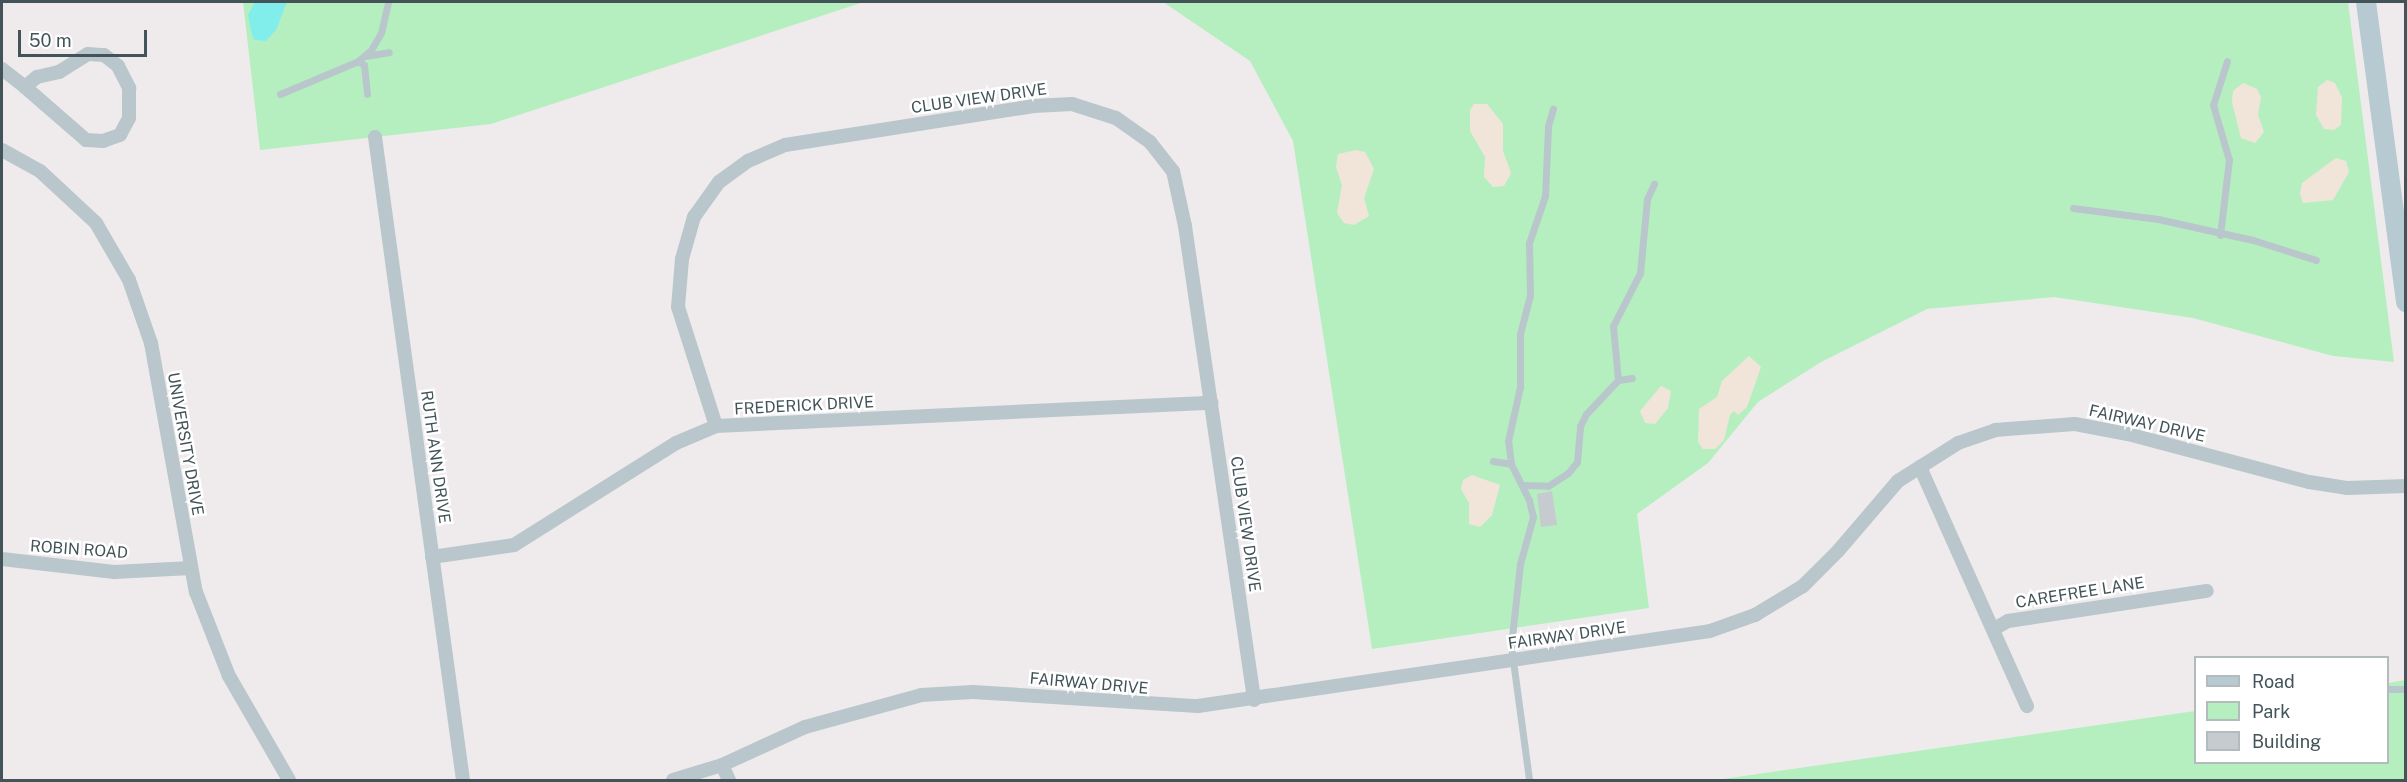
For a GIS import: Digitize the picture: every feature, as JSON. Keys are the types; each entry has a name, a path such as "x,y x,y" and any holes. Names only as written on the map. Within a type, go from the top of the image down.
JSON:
{"street":[{"path":"2366,2 2406,302"},
{"path":"2,69 86,141 120,135 129,118 129,88 118,66 104,55 88,54 59,72 37,77 25,87"},
{"name":"CLUB VIEW DRIVE","path":"716,426 678,307 682,259 694,217 719,182 747,161 785,146 1034,106 1071,104 1116,118 1150,141 1173,171 1211,403 1254,700"},
{"name":"RUTH ANN DRIVE","path":"375,137 463,780"},
{"name":"UNIVERSITY DRIVE","path":"2,150 40,171 96,223 129,280 151,343 196,592 229,676 289,780"},
{"name":"FREDERICK DRIVE","path":"432,557 514,545 676,443 716,426 1211,403"},
{"name":"FAIRWAY DRIVE","path":"673,780 722,765 805,727 921,695 973,692 1198,706 1254,700 1710,631 1755,615 1803,586 1838,551 1898,481 1958,443 1995,430 2075,424 2128,434 2309,482 2347,488 2406,486"},
{"path":"1920,467 2027,706"},
{"name":"ROBIN ROAD","path":"2,559 114,572 191,568"},
{"name":"CAREFREE LANE","path":"1994,629 2008,621 2206,591"},
{"path":"722,765 729,780"}],"lane":[{"path":"361,58 381,33 388,2"},
{"path":"280,94 361,58 389,52"},
{"path":"361,58 364,65 367,94"},
{"path":"2220,235 2229,160 2213,105 2227,61"},
{"path":"1529,780 1513,660 1513,606 1533,517 1522,485 1510,464 1508,441 1520,387 1520,334 1530,295 1529,243 1545,196 1548,126 1553,109"},
{"path":"1618,380 1613,326 1640,273 1647,199 1654,184"},
{"path":"2073,208 2140,216 2264,243 2316,260"},
{"path":"1522,485 1548,486 1572,467 1579,456 1580,426 1586,414 1618,380 1632,378"},
{"path":"1493,461 1510,464"},
{"path":"2389,690 2406,689"}],"green space":[{"path":"243,2 864,2 491,124 260,150"},
{"path":"1163,2 2348,2 2394,362 2333,356 2193,318 2054,297 1927,309 1821,362 1758,402 1708,463 1637,514 1649,608 1372,649 1293,141 1250,61"},
{"path":"2405,680 2405,780 1716,780 2194,711 2194,764 2389,764 2389,683"}],"sand":[{"path":"2327,80 2335,83 2342,98 2341,125 2334,130 2324,129 2316,115 2318,87"},
{"path":"2243,83 2257,89 2261,97 2258,115 2264,132 2255,143 2241,138 2232,102 2233,91"},
{"path":"1474,104 1487,104 1503,124 1503,151 1511,173 1504,186 1493,187 1484,177 1485,157 1470,131 1470,110"},
{"path":"1356,150 1365,152 1374,169 1364,198 1369,216 1354,225 1344,223 1337,213 1342,185 1336,167 1338,154"},
{"path":"2336,158 2346,161 2349,172 2333,200 2303,203 2300,194 2302,183"},
{"path":"1749,356 1761,367 1747,407 1738,415 1734,411 1730,415 1724,440 1715,449 1703,449 1698,442 1699,409 1717,397 1722,381"},
{"path":"1661,386 1671,391 1668,408 1655,424 1645,423 1640,411"},
{"path":"1472,475 1500,485 1492,515 1480,527 1469,524 1469,503 1461,489 1463,480"}],"water":[{"path":"255,2 287,2 276,30 266,41 254,40 251,31 248,15"}],"building":[{"path":"1552,491 1557,525 1541,527 1537,494"}]}
